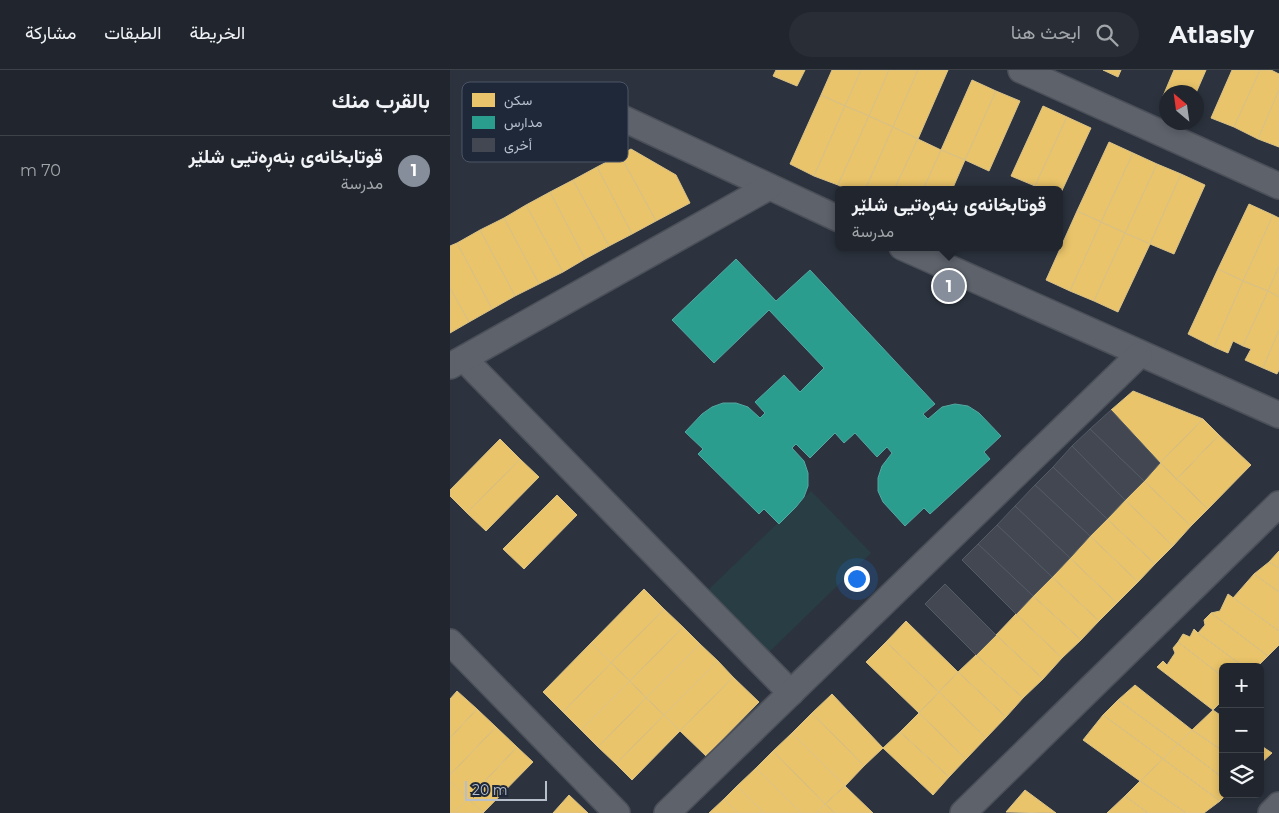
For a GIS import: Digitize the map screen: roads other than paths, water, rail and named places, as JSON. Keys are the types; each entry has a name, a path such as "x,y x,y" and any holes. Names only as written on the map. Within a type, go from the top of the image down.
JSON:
{"street":[{"path":"1021,70 1279,186"},
{"path":"628,121 835,217"},
{"path":"768,187 457,363 791,692"},
{"path":"911,251 1139,355 1279,415"},
{"path":"666,813 1139,355"},
{"path":"963,813 1279,504"},
{"path":"450,642 617,813"},
{"path":"1271,813 1279,805"}],"place":[{"name":"قوتابخانەی بنەڕەتیی شلێر","path":"949,286"}]}
